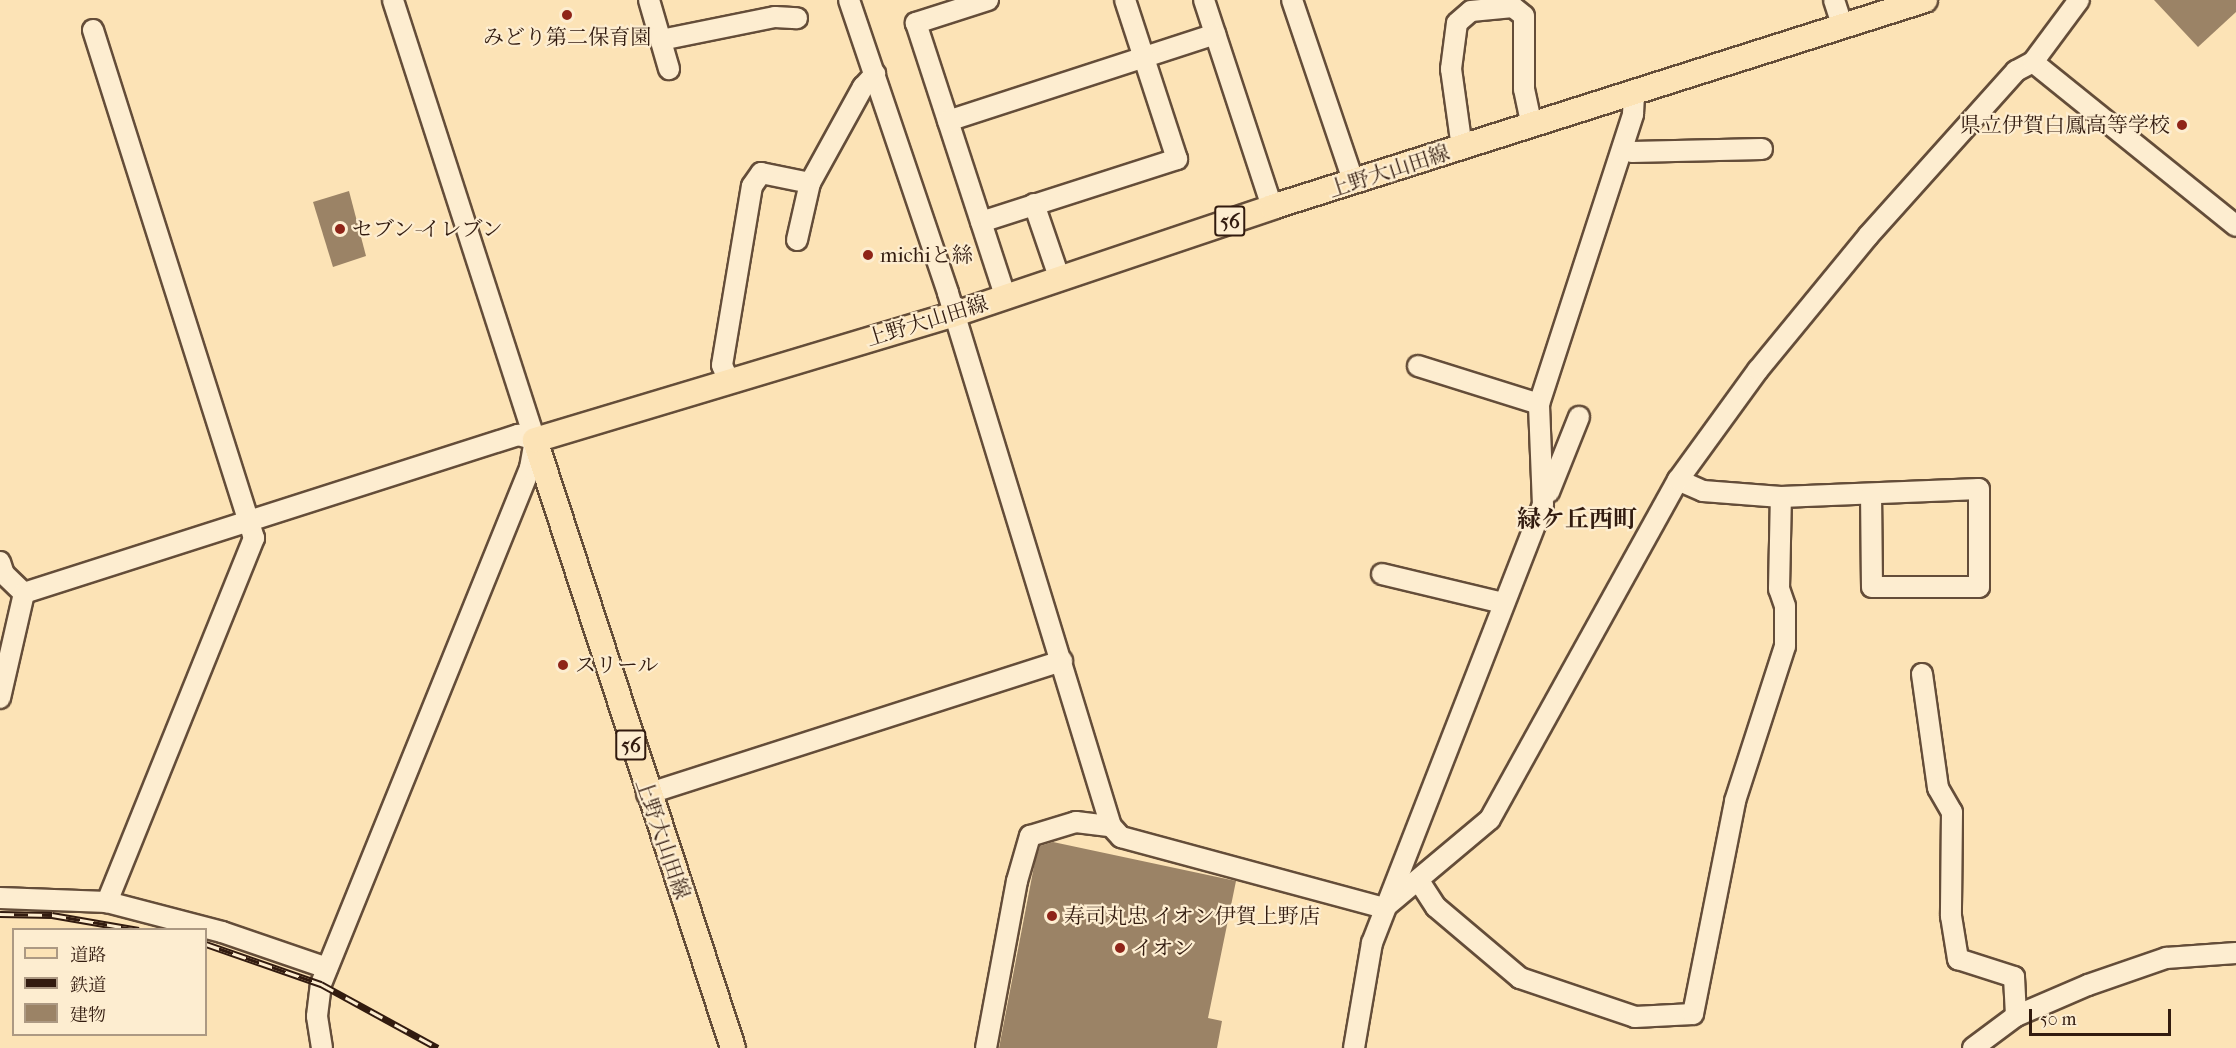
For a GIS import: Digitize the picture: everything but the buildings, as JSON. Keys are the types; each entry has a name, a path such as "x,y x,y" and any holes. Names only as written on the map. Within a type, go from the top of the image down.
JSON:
{"main road":[{"name":"上野大山田線","path":"733,1048 647,794 536,440 952,315 1059,276 1924,0"}],"street":[{"path":"322,1048 317,998 327,968 530,468 536,440 393,0"},
{"path":"649,0 669,69"},
{"path":"849,0 875,74 1062,661 1111,826 1121,837 1384,908"},
{"path":"988,0 916,23 1005,296"},
{"path":"981,222 1176,159 1125,0"},
{"path":"1204,0 1272,207"},
{"path":"1292,0 1354,183"},
{"path":"1834,0 1843,27"},
{"path":"1384,908 1419,881 1490,819 1678,480 1758,370 1868,236 2016,71 2033,62 2079,0"},
{"path":"1462,148 1451,69 1457,22 1471,11 1513,7 1524,16 1524,89 1532,126"},
{"path":"661,40 775,17 797,18"},
{"path":"93,30 251,522 254,538 107,902"},
{"path":"948,121 1215,34"},
{"path":"2033,62 2236,226"},
{"path":"797,240 810,183 863,87 875,74"},
{"path":"1543,505 1539,404 1623,147 1633,114 1634,93"},
{"path":"1623,147 1632,152 1762,149"},
{"path":"729,381 722,365 752,186 761,173 810,183"},
{"path":"1034,204 1059,276"},
{"path":"1418,366 1539,404"},
{"path":"1354,1048 1372,943 1384,908 1503,603 1579,417"},
{"path":"24,593 518,435 536,440"},
{"path":"1678,480 1703,491 1781,497 1979,489 1979,587 1872,587 1871,495"},
{"path":"1419,881 1436,907 1520,978 1635,1017 1693,1014 1735,801 1785,646 1785,606 1779,589 1781,497"},
{"path":"0,562 4,574 24,593"},
{"path":"1382,574 1503,603"},
{"path":"0,698 5,657 24,593"},
{"path":"647,794 1062,661"},
{"path":"1922,674 1938,788 1952,812 1954,948 1964,963 2014,977 2016,1016"},
{"path":"981,1045 1017,881 1030,836 1076,822 1111,826"},
{"path":"0,898 107,902 207,928"},
{"path":"207,928 327,968"},
{"path":"1973,1048 2016,1016 2166,958 2236,953"}],"railway":[{"path":"0,914 52,915 127,928"},
{"path":"207,944 321,984 438,1048"}],"place":[{"name":"みどり第二保育園","path":"567,15"},
{"name":"県立伊賀白鳳高等学校","path":"2182,125"},
{"name":"セブン-イレブン","path":"340,229"},
{"name":"michiと絲","path":"868,255"},
{"name":"スリール","path":"563,665"},
{"name":"寿司丸忠 イオン伊賀上野店","path":"1052,916"},
{"name":"イオン","path":"1120,948"}],"district":[{"name":"緑ケ丘西町","path":"1577,520"}]}
